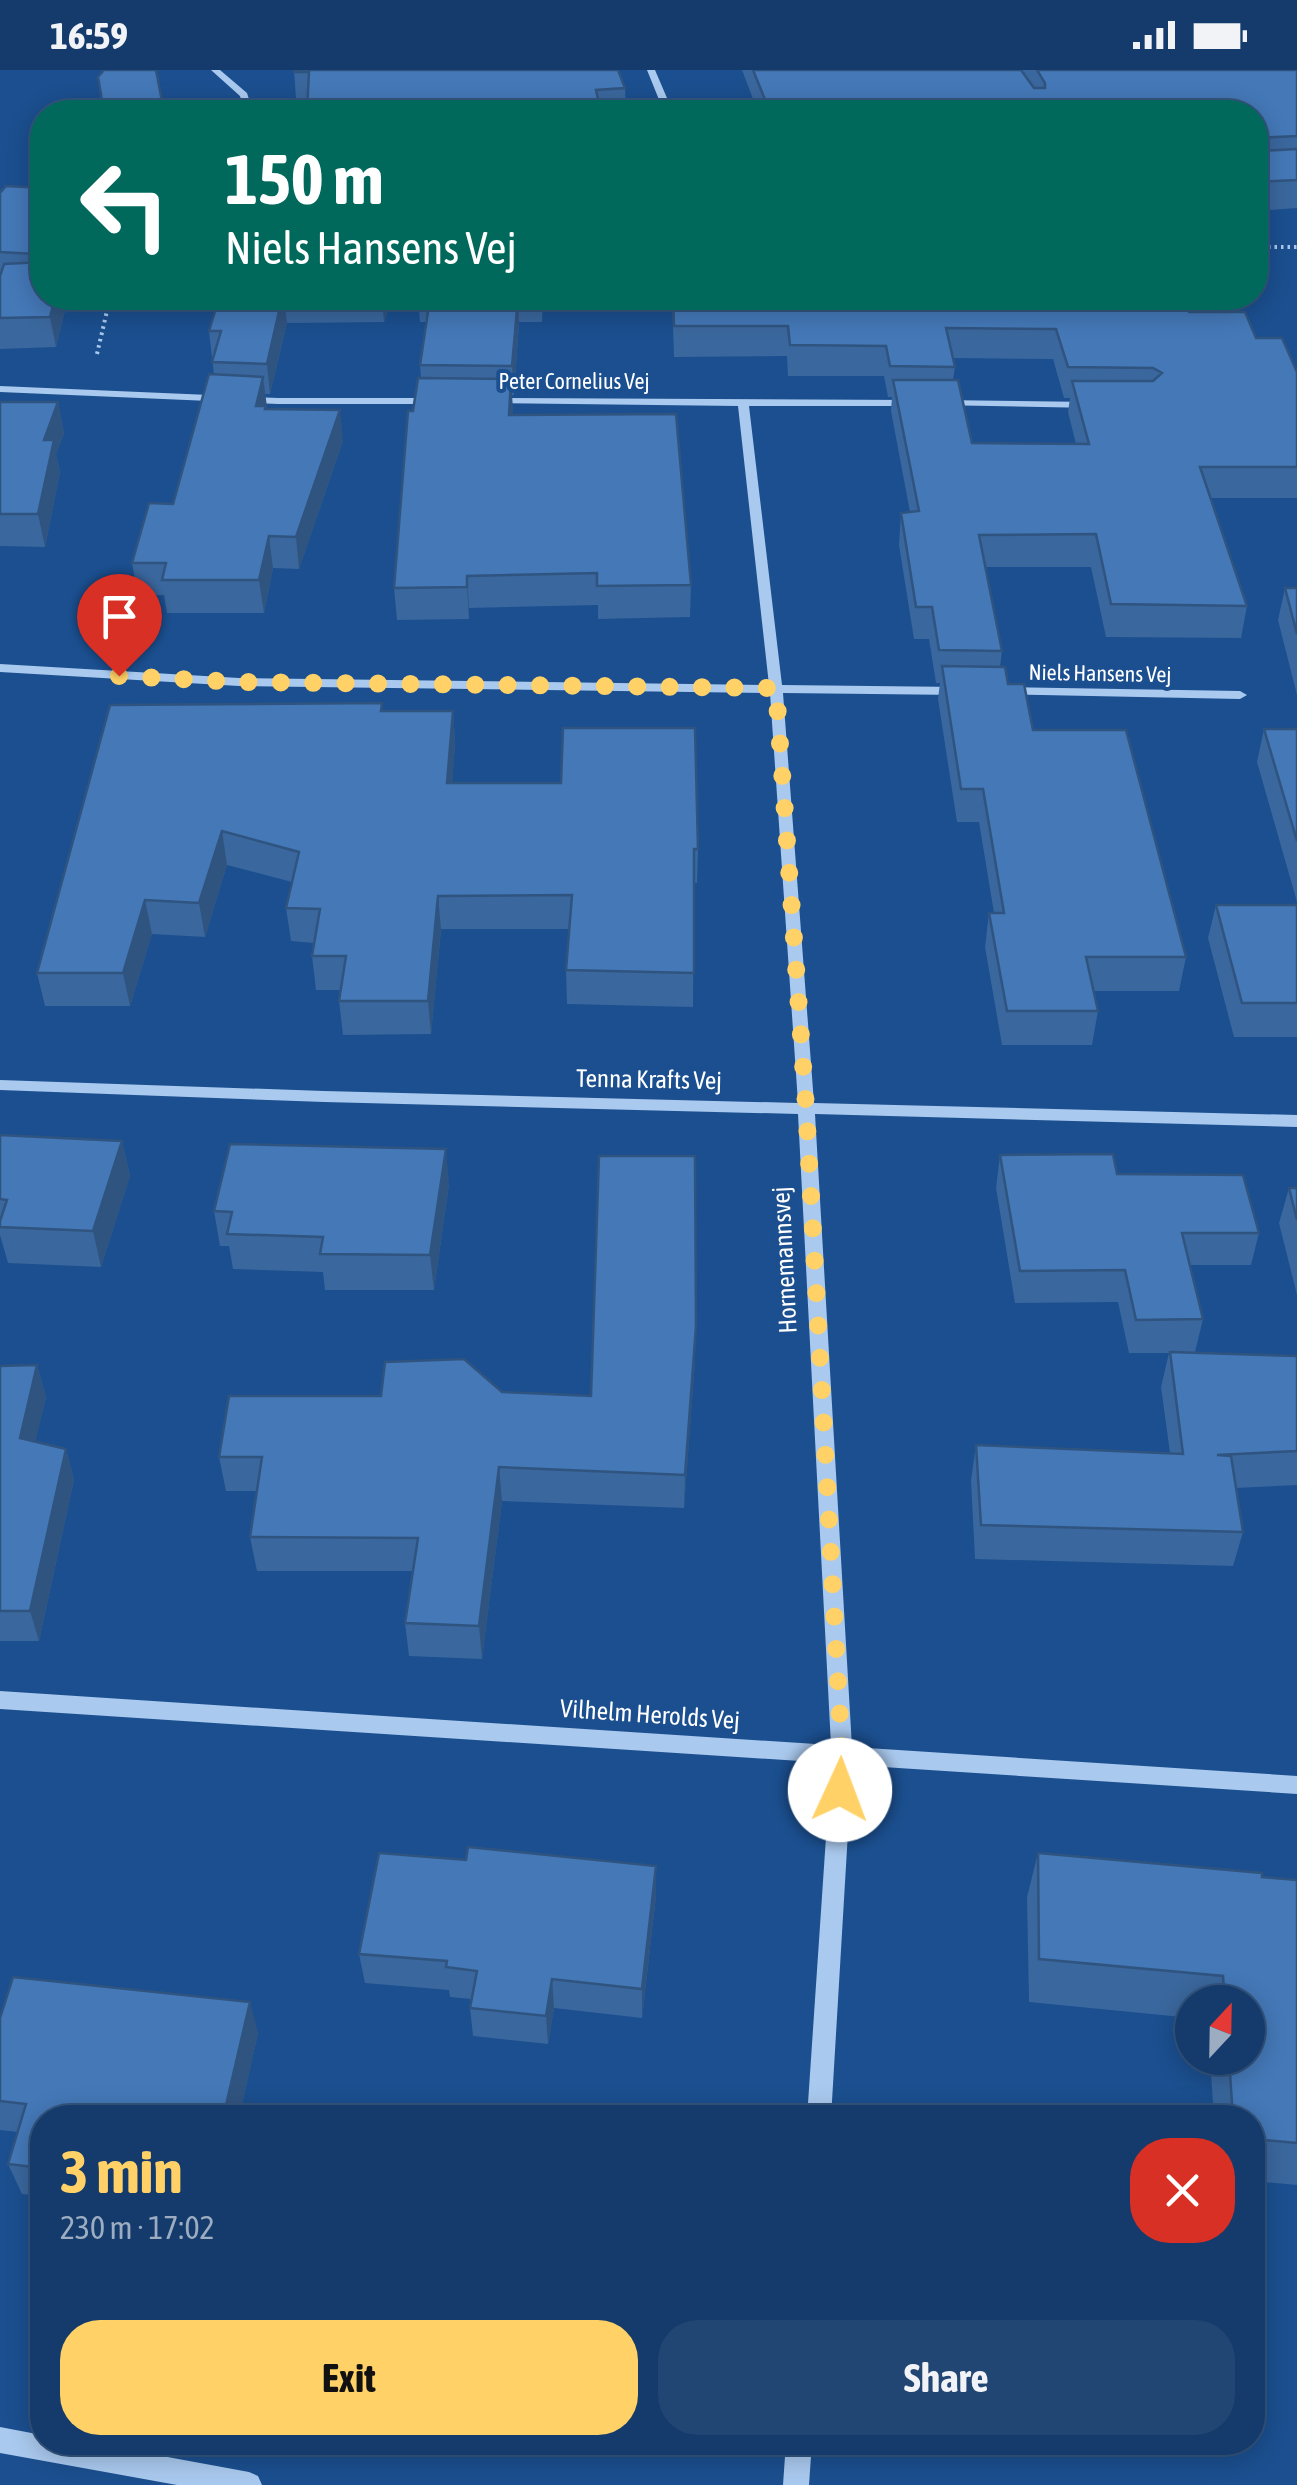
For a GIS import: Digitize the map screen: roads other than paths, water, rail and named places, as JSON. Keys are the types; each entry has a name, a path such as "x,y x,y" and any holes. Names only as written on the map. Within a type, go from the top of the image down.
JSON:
{"street":[{"path":"215,70 245,100"},
{"path":"651,70 665,100"},
{"path":"0,389 278,401 452,401"},
{"name":"Peter Cornelius Vej","path":"472,401 1110,405"},
{"name":"Hornemannsvej","path":"744,401 776,688 806,1106 842,1754 821,2105"},
{"path":"0,668 239,682 969,691"},
{"name":"Niels Hansens Vej","path":"989,691 1240,695"},
{"name":"Tenna Krafts Vej","path":"0,1085 335,1100 806,1106 1297,1121"},
{"name":"Vilhelm Herolds Vej","path":"0,1700 1297,1785"},
{"path":"0,2440 30,2445"},
{"path":"83,2455 248,2485"},
{"path":"796,2485 798,2455"}]}
